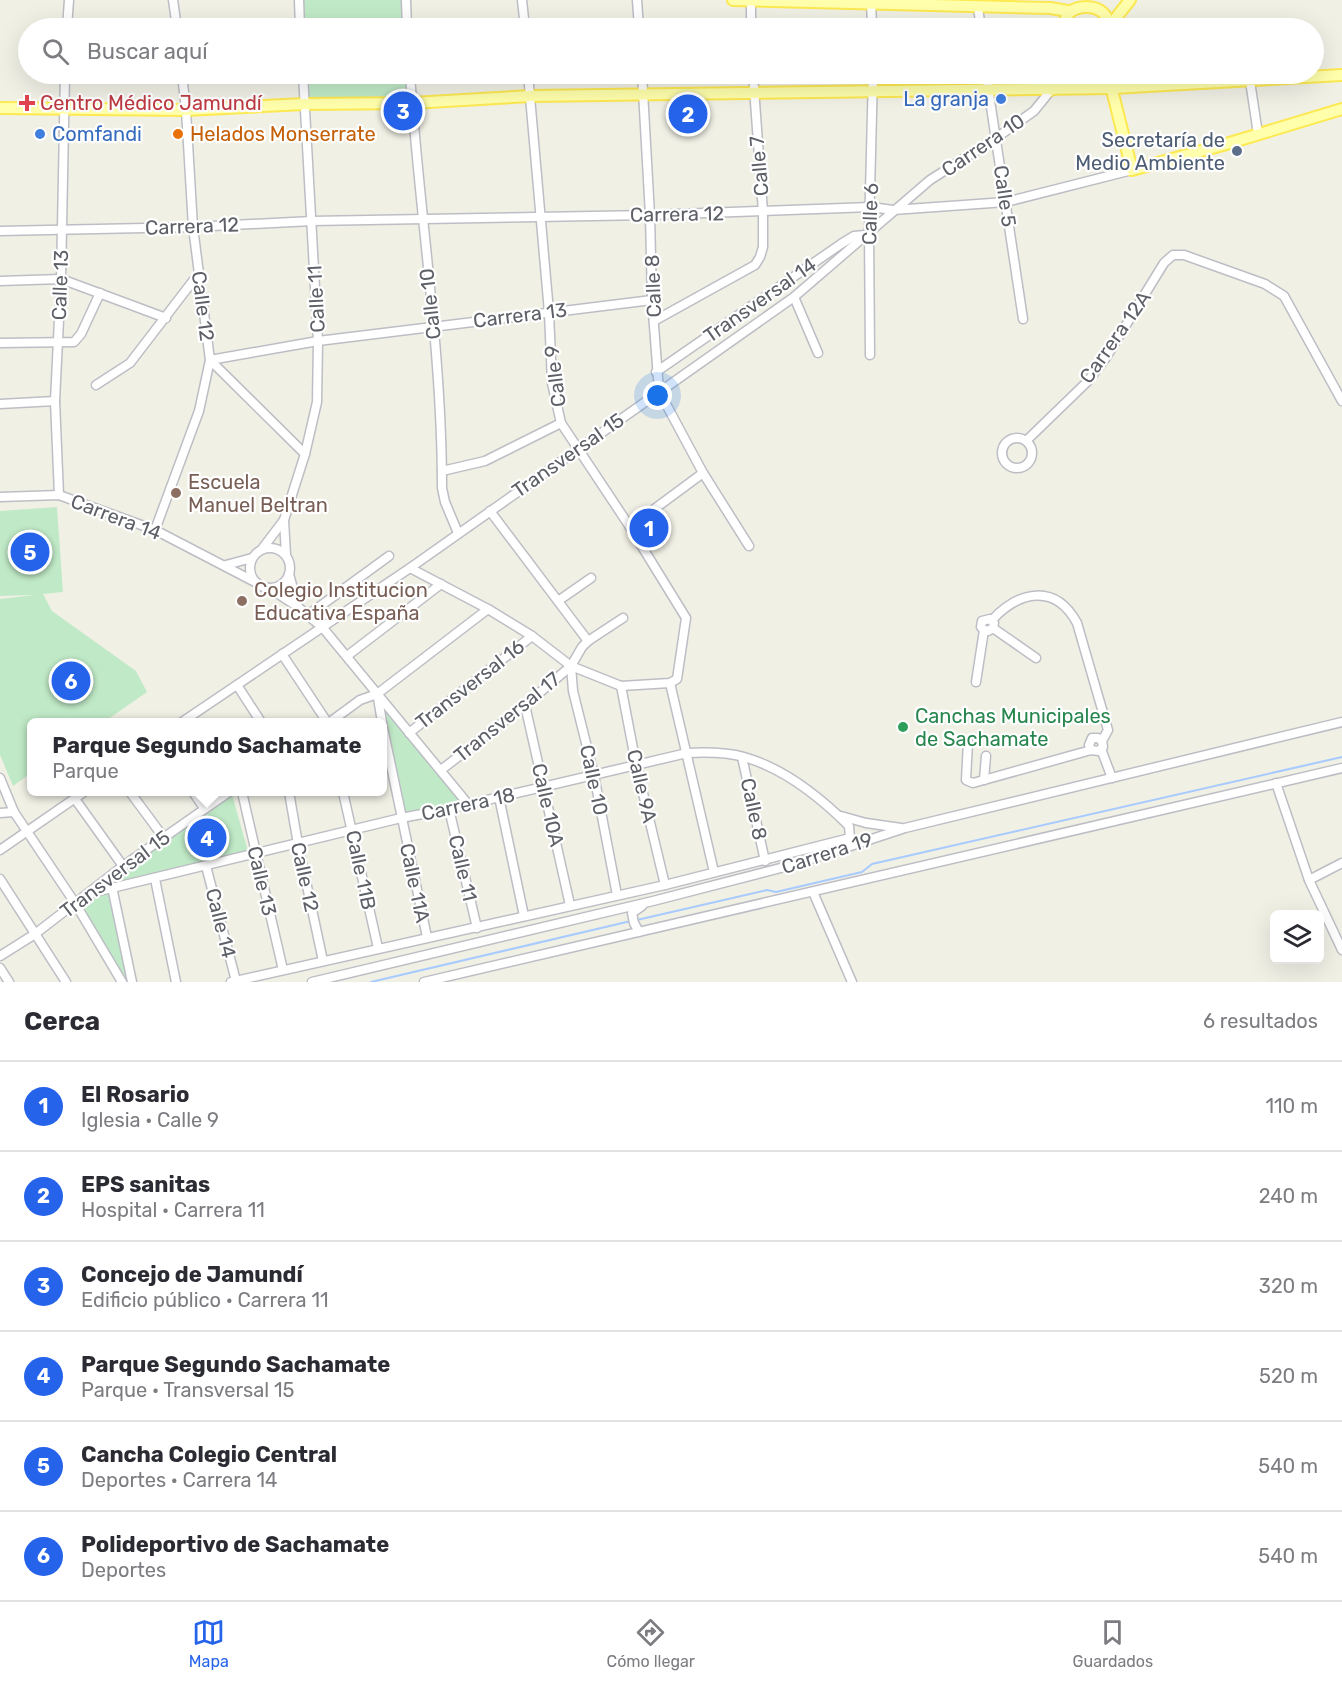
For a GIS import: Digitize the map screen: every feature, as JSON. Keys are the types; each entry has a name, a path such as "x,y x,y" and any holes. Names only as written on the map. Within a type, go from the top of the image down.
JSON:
{"main road":[{"path":"733,0 871,2 978,8 1050,8 1086,1 1103,9 1107,18"},
{"path":"1116,18 1130,0"},
{"path":"1324,76 1342,75"},
{"name":"Carrera 10","path":"1051,90 1057,84"},
{"path":"1112,84 1132,170"},
{"path":"0,108 186,110 304,104 412,103 530,96 1051,90 1191,84"},
{"name":"Carrera 12","path":"1132,170 1342,109"}],"street":[{"path":"68,18 69,0"},
{"path":"173,0 176,18"},
{"path":"299,0 300,18"},
{"path":"406,0 407,18"},
{"path":"522,0 524,18"},
{"path":"637,0 638,18"},
{"path":"751,0 751,18"},
{"path":"871,2 872,18"},
{"path":"978,8 980,18"},
{"name":"Calle 13","path":"59,495 55,401 61,279 64,84"},
{"name":"Calle 12","path":"155,530 199,411 210,360 193,227 183,84"},
{"name":"Calle 11","path":"262,549 284,520 305,454 317,402 318,341 303,84"},
{"name":"Calle 10","path":"411,84 433,325 445,502 459,533"},
{"name":"Calle 9","path":"529,84 542,216 552,383 561,423 579,447 686,618 674,681 687,753 714,872"},
{"name":"Calle 8","path":"643,84 652,300 659,391"},
{"name":"Calle 7","path":"654,321 755,265 760,258 763,247 763,212 753,84"},
{"name":"Calle 6","path":"870,355 867,233 871,207 873,84"},
{"name":"Calle 5","path":"987,84 1023,319"},
{"path":"1250,84 1258,134"},
{"name":"Carrera 10","path":"893,210 930,180 1034,111 1051,90"},
{"name":"Carrera 12","path":"0,231 193,227 312,221 763,212 871,207 893,210 1006,202 1132,170"},
{"name":"Transversal 15","path":"323,628 794,297 844,256 893,210"},
{"name":"Transversal 14","path":"657,372 841,244 854,236 867,233"},
{"name":"Carrera 12A","path":"1026,441 1088,381 1105,359 1164,263 1173,255 1184,255 1265,284 1284,296 1342,401"},
{"path":"96,385 129,363 199,273"},
{"path":"0,281 61,279 165,318"},
{"path":"0,343 74,342 81,334 100,293"},
{"path":"794,297 818,353"},
{"name":"Carrera 13","path":"210,360 318,341 433,325 652,300"},
{"path":"210,360 305,454"},
{"path":"659,391 703,473 749,546"},
{"path":"0,404 55,401"},
{"path":"442,471 485,461 561,423"},
{"path":"630,527 703,473"},
{"name":"Carrera 14","path":"0,497 59,495 155,530 257,583"},
{"path":"490,511 558,601 585,644"},
{"name":"Calle 11","path":"284,520 286,555"},
{"path":"226,566 252,558 262,549 275,548 286,555 289,561 289,574 298,607"},
{"path":"308,615 389,556"},
{"path":"252,558 251,571 257,583 269,588 281,584 289,574"},
{"path":"410,568 488,609 573,663 585,644 623,618"},
{"path":"558,601 591,578"},
{"path":"346,656 441,584"},
{"name":"Calle 11","path":"269,588 298,607 323,628 468,804"},
{"path":"968,742 966,780 973,783 1091,750 1096,752 1102,745 1108,730 1077,623 1070,610 1052,597 1034,595 1006,606 990,626 976,682"},
{"path":"335,718 360,700 377,694 488,609"},
{"path":"990,626 1036,658"},
{"path":"189,718 323,628"},
{"name":"Transversal 16","path":"408,733 532,636"},
{"path":"282,654 325,718"},
{"name":"Calle 10","path":"573,663 573,691 594,775 617,895"},
{"name":"Transversal 17","path":"441,770 525,705 573,663 621,686 674,681"},
{"path":"237,685 258,718"},
{"name":"Calle 9A","path":"621,686 636,764 665,885"},
{"name":"Calle 11A","path":"377,694 381,718"},
{"name":"Calle 10A","path":"525,705 570,905"},
{"path":"195,714 198,718"},
{"name":"Carrera 19","path":"312,982 653,901 796,864 905,828 1342,722"},
{"path":"1091,750 1089,745 1092,738 1098,738 1112,778"},
{"name":"Calle 11A","path":"387,748 427,937"},
{"name":"Carrera 18","path":"87,894 401,818 449,809 687,753 705,752 742,757 789,778 849,826 850,838"},
{"path":"984,780 986,756"},
{"name":"Calle 8","path":"742,757 765,861"},
{"name":"Carrera 19","path":"424,982 637,930 813,892 1342,768"},
{"path":"0,778 14,812 75,903 123,982"},
{"path":"1276,783 1310,880 1342,950"},
{"path":"0,850 79,796"},
{"path":"133,796 164,838"},
{"path":"196,796 204,808"},
{"name":"Transversal 15","path":"0,956 35,934 123,866 223,796"},
{"name":"Calle 13","path":"243,796 283,970"},
{"name":"Calle 12","path":"290,796 323,962"},
{"name":"Calle 11B","path":"344,796 378,948"},
{"path":"499,797 524,916"},
{"path":"75,799 123,866"},
{"name":"Calle 11","path":"449,809 477,928"},
{"path":"0,813 14,812"},
{"name":"Carrera 18","path":"837,815 866,823 905,828"},
{"path":"846,848 850,838"},
{"name":"Carrera 19","path":"233,982 665,885 850,838"},
{"path":"1310,880 1342,863"},
{"name":"Calle 14","path":"206,866 233,982"},
{"path":"0,879 66,982"},
{"path":"155,879 176,982"},
{"path":"112,887 132,982"},
{"path":"813,892 852,982"},
{"path":"637,930 632,913 653,901"},
{"path":"0,968 9,982"}],"green space":[{"path":"299,0 406,0 407,18 300,18"},
{"path":"303,84 411,84 412,103 304,104"},
{"path":"57,507 63,592 43,594 52,611 136,671 147,692 110,718 27,718 27,776 13,786 0,755 0,599 35,595 0,596 0,511"},
{"path":"377,694 468,804 401,818 387,746 387,718 382,718"},
{"path":"231,796 232,796 248,851 99,886"},
{"path":"110,891 127,981 80,905"}],"waterway":[{"path":"637,920 767,890 776,892 862,872 872,864 1342,757"},
{"path":"371,982 631,921"}],"place":[{"name":"La granja","path":"1001,99"},
{"name":"Centro Médico Jamundí","path":"27,103"},
{"name":"Concejo de Jamundí","path":"403,111"},
{"name":"EPS sanitas","path":"688,114"},
{"name":"Comfandi","path":"40,134"},
{"name":"Helados Monserrate","path":"178,134"},
{"name":"Secretaría de Medio Ambiente","path":"1237,151"},
{"name":"Escuela Manuel Beltran","path":"176,493"},
{"name":"El Rosario","path":"649,528"},
{"name":"Cancha Colegio Central","path":"30,552"},
{"name":"Colegio Institucion Educativa España","path":"242,601"},
{"name":"Polideportivo de Sachamate","path":"71,681"},
{"name":"Canchas Municipales de Sachamate","path":"903,727"},
{"name":"Parque Segundo Sachamate","path":"207,838"}]}
